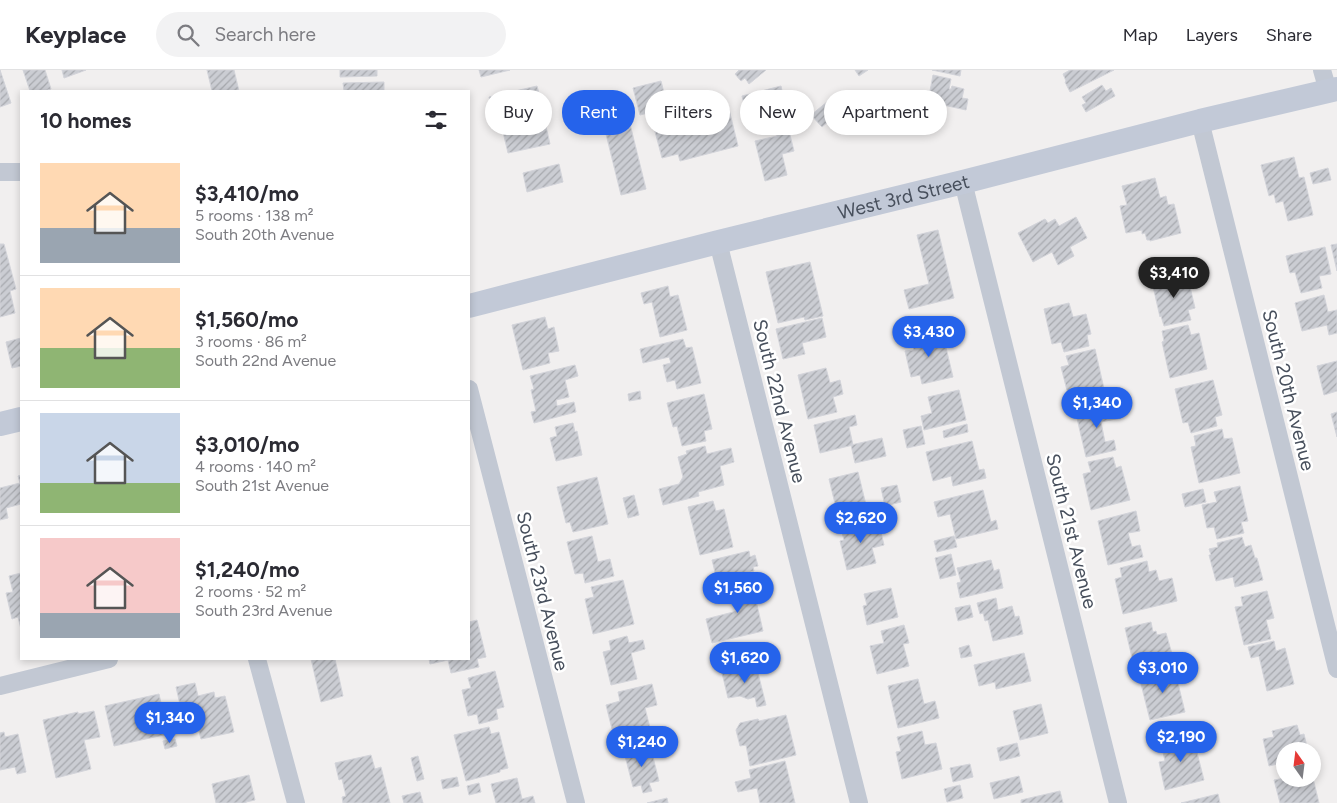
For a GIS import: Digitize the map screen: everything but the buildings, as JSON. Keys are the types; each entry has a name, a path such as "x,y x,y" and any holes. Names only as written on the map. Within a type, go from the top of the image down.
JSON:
{"street":[{"name":"West 3rd Street","path":"470,306 1200,121 1329,83"},
{"name":"South 20th Avenue","path":"1200,121 1337,669"},
{"path":"0,172 20,172"},
{"name":"South 21st Avenue","path":"963,182 1118,803"},
{"name":"South 22nd Avenue","path":"718,242 859,803"},
{"name":"South 23rd Avenue","path":"470,393 576,803"},
{"path":"0,424 20,419"},
{"path":"0,686 104,660"},
{"path":"257,660 296,803"}]}
